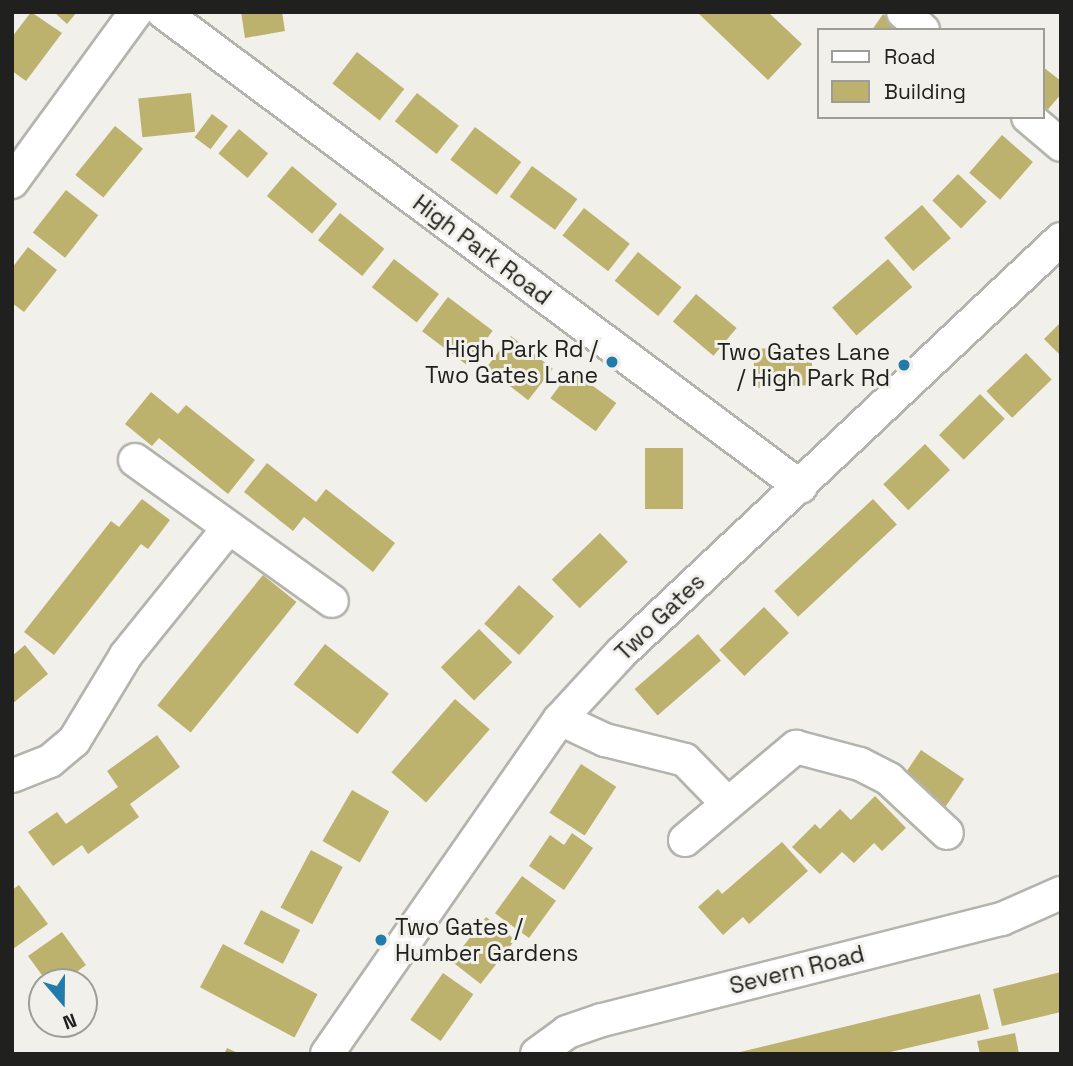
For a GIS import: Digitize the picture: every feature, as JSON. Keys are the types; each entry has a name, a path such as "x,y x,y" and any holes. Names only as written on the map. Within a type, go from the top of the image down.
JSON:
{"street":[{"path":"12,182 136,12"},
{"name":"High Park Road","path":"163,12 801,487"},
{"path":"903,12 921,28"},
{"path":"1030,119 1061,145"},
{"name":"Two Gates","path":"327,1054 560,719 630,644 801,487 1061,239"},
{"path":"135,460 227,530 332,601"},
{"path":"12,776 50,761 74,741 126,655 227,530"},
{"path":"560,719 605,740 685,760 726,802"},
{"path":"685,840 726,802 796,747 860,764 889,779 947,833"},
{"name":"Severn Road","path":"537,1054 568,1032 602,1020 1002,919 1061,893"}],"building":[{"path":"31,12 62,33 26,81 12,71 12,37"},
{"path":"54,12 77,12 67,24"},
{"path":"241,12 282,12 285,31 245,38"},
{"path":"697,12 768,12 802,44 768,80"},
{"path":"883,14 898,28 873,28"},
{"path":"357,52 404,89 380,120 332,84"},
{"path":"1045,69 1061,81 1061,94 1045,113"},
{"path":"191,93 195,132 142,137 138,99"},
{"path":"417,93 459,126 437,154 395,121"},
{"path":"212,114 228,126 211,149 195,137"},
{"path":"115,126 143,149 103,198 75,175"},
{"path":"475,127 521,162 497,195 450,160"},
{"path":"239,129 268,153 248,178 218,154"},
{"path":"1002,135 1033,162 1000,200 969,173"},
{"path":"292,166 337,204 312,234 267,196"},
{"path":"532,166 577,199 555,230 510,197"},
{"path":"958,174 987,202 961,228 932,201"},
{"path":"66,190 98,215 65,258 33,233"},
{"path":"922,205 951,238 913,271 884,238"},
{"path":"584,208 630,244 608,271 562,236"},
{"path":"340,213 384,249 362,276 318,240"},
{"path":"28,247 57,270 24,312 12,303 12,268"},
{"path":"638,252 682,287 658,316 615,281"},
{"path":"394,259 439,294 417,322 372,287"},
{"path":"888,259 912,287 856,335 832,308"},
{"path":"696,294 737,328 713,356 673,322"},
{"path":"448,297 493,331 467,365 422,331"},
{"path":"1061,322 1061,356 1044,339"},
{"path":"511,336 553,369 528,400 486,368"},
{"path":"811,346 813,385 755,388 753,349"},
{"path":"1026,353 1052,380 1012,418 986,391"},
{"path":"571,370 616,403 596,431 550,398"},
{"path":"151,392 178,414 186,405 255,460 228,494 159,438 152,446 125,424"},
{"path":"980,394 1005,419 964,460 939,435"},
{"path":"925,444 950,470 908,510 883,484"},
{"path":"645,448 683,448 683,509 645,509"},
{"path":"267,463 316,502 326,489 395,543 373,572 304,517 293,531 244,492"},
{"path":"142,499 170,520 148,549 141,544 54,655 24,632 111,521 119,527"},
{"path":"873,499 897,525 798,617 774,591"},
{"path":"600,533 628,562 580,608 552,580"},
{"path":"263,575 296,602 191,733 157,706"},
{"path":"519,585 554,616 519,655 484,624"},
{"path":"764,607 789,633 744,676 719,650"},
{"path":"479,629 512,662 474,700 441,667"},
{"path":"698,634 721,660 658,716 635,689"},
{"path":"325,644 389,694 357,734 294,684"},
{"path":"25,645 48,674 12,704 12,656"},
{"path":"455,699 490,729 426,802 391,772"},
{"path":"157,735 180,767 130,804 139,817 88,854 82,845 53,866 28,832 57,812 66,824 118,787 107,771"},
{"path":"921,750 964,779 943,810 900,781"},
{"path":"581,764 616,787 585,836 549,813"},
{"path":"352,790 389,812 360,863 322,841"},
{"path":"875,796 906,828 882,851 874,843 854,863 842,852 820,874 792,847 815,824 820,829 840,809 851,820"},
{"path":"572,833 593,848 564,890 529,866 550,835 564,845"},
{"path":"782,842 808,871 749,924 743,917 723,935 698,907 718,889 722,894"},
{"path":"311,850 343,867 312,924 280,907"},
{"path":"522,876 556,901 529,938 495,913"},
{"path":"19,885 48,924 13,949 12,890"},
{"path":"261,910 300,930 283,964 244,944"},
{"path":"486,917 515,940 481,984 452,961"},
{"path":"62,932 86,965 82,968 37,968 28,956"},
{"path":"223,944 317,994 294,1037 200,987"},
{"path":"1061,972 1061,1012 1002,1026 993,989"},
{"path":"443,973 473,994 441,1041 410,1020"},
{"path":"980,994 989,1029 882,1054 732,1054"},
{"path":"1015,1033 1019,1054 980,1054 977,1041"},
{"path":"227,1048 240,1054 224,1054"}],"place":[{"name":"High Park Rd / Two Gates Lane","path":"612,362"},
{"name":"Two Gates Lane / High Park Rd","path":"904,365"},
{"name":"Two Gates / Humber Gardens","path":"381,940"}]}
